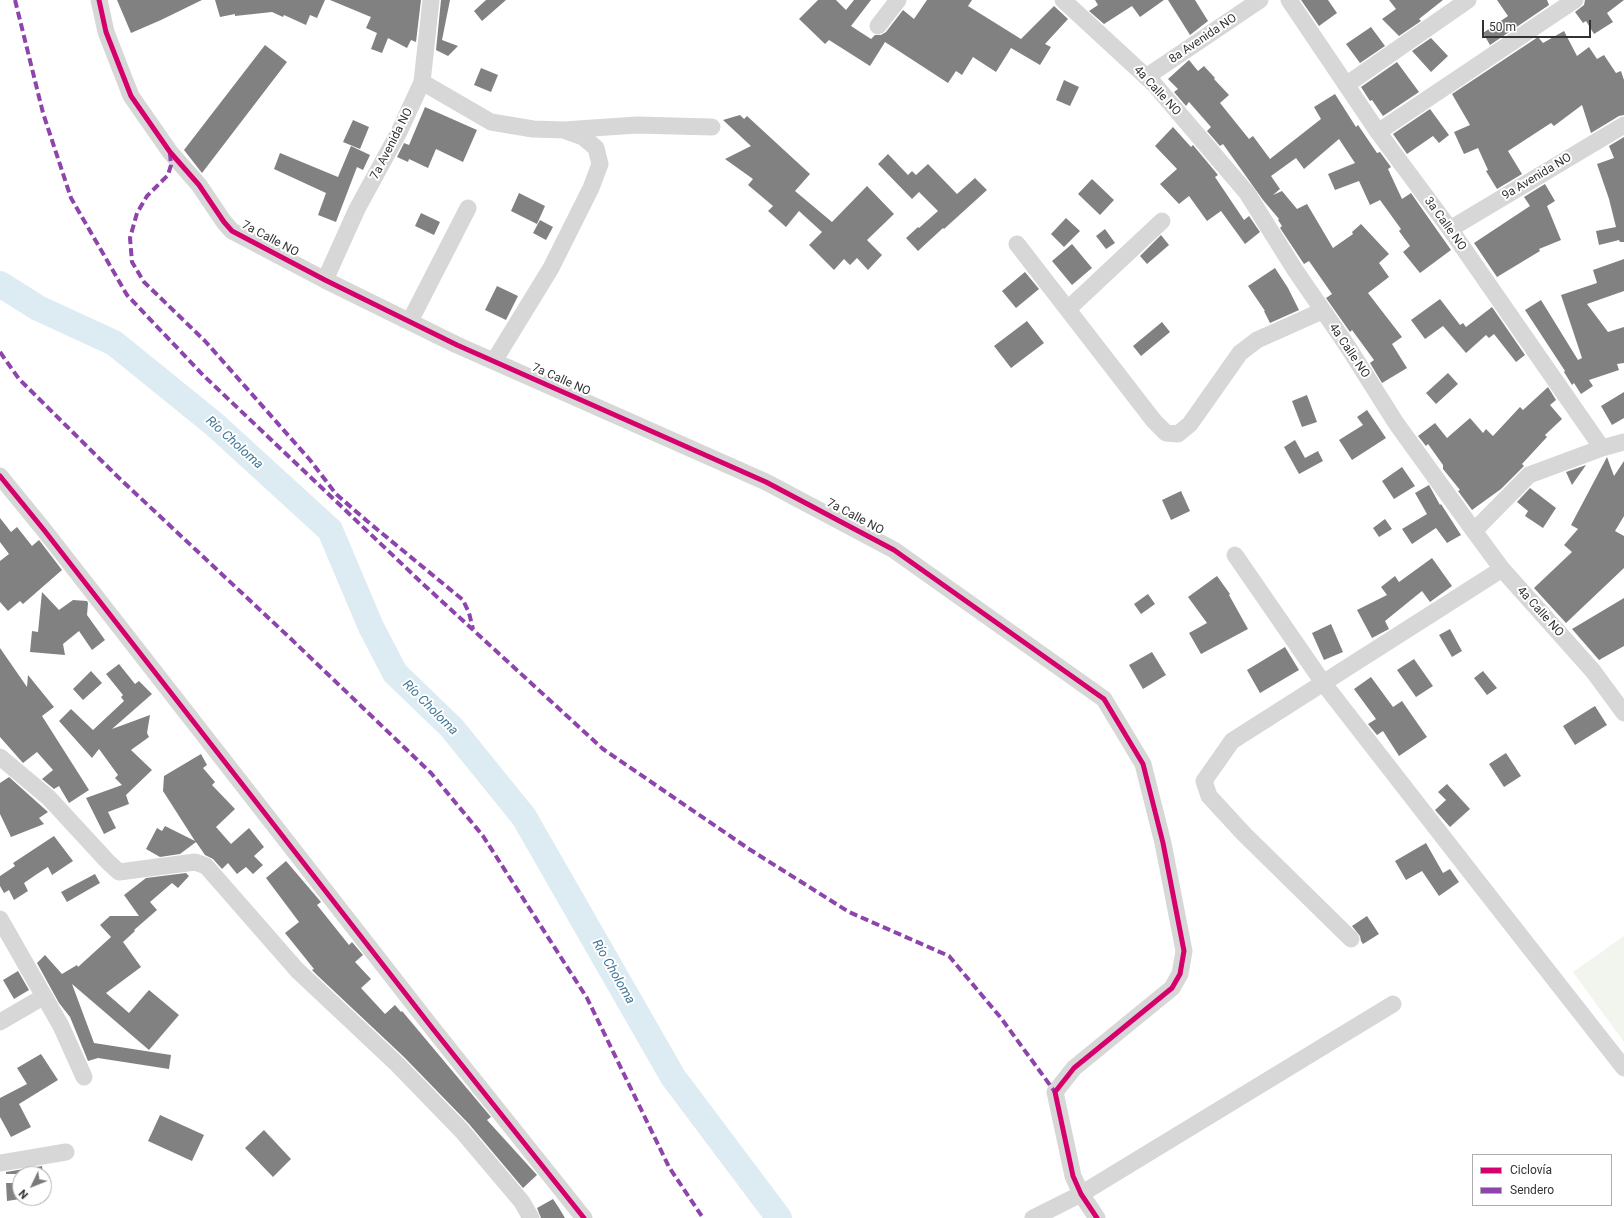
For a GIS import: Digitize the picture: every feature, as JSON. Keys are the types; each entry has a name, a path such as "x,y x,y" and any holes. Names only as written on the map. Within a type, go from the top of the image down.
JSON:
{"street":[{"name":"7a Calle NO","path":"100,0 106,32 131,96 170,152 198,185 232,231 325,280 494,361 766,482 894,550 1104,699 1143,764 1163,843 1184,950 1180,974 1172,988 1074,1068 1055,1092 1073,1176 1081,1194"},
{"name":"7a Avenida NO","path":"325,280 357,209 399,132 422,82 431,0"},
{"path":"878,26 898,0"},
{"name":"4a Calle NO","path":"1063,0 1154,84 1247,194 1322,311 1348,347 1396,423 1474,531 1502,569 1593,671 1624,713"},
{"name":"8a Avenida NO","path":"1146,77 1260,0"},
{"name":"3a Calle NO","path":"1288,0 1378,132 1450,230 1602,448"},
{"path":"1346,85 1468,0"},
{"path":"1378,132 1575,0"},
{"path":"422,82 491,122 533,129 564,130 637,125 712,127"},
{"name":"9a Avenida NO","path":"1450,230 1624,125"},
{"path":"494,361 551,268 591,188 600,164 596,148 583,138 564,130"},
{"path":"410,321 468,208"},
{"path":"1068,309 1162,221"},
{"path":"1018,244 1154,421 1166,433 1178,434 1190,424 1240,353 1257,340 1322,311"},
{"path":"1474,531 1529,475 1602,448 1624,442"},
{"path":"0,476 44,530 428,1023 584,1218"},
{"path":"1235,555 1324,684 1474,878 1624,1068"},
{"path":"1351,939 1208,796 1204,781 1232,741 1324,684 1502,569"},
{"path":"0,757 49,798 119,872 195,862 206,866 297,970 397,1064 462,1131 522,1202 531,1218"},
{"path":"0,919 43,997 61,1026 84,1077"},
{"path":"0,1022 43,997"},
{"path":"1033,1218 1081,1194 1393,1004"},
{"path":"0,1163 66,1152"},
{"path":"1081,1194 1097,1218"}],"shaded area":[{"path":"1624,936 1624,1042 1573,972"}],"building":[{"path":"117,0 202,0 131,33"},
{"path":"215,0 325,0 317,18 310,15 306,25 284,15 283,17 272,12 235,16 235,14 220,17"},
{"path":"330,0 421,0 416,42 411,40 407,48 388,38 382,53 371,49 377,33 366,28 371,17"},
{"path":"441,0 450,0 442,40 458,46 448,56 436,50"},
{"path":"486,0 506,0 482,21 474,11"},
{"path":"818,0 836,0 846,10 854,0 871,0 851,26 871,39 875,35 881,35 886,32 903,10 914,19 927,0 972,0 968,6 1021,39 1054,6 1068,19 1045,44 1051,47 1040,65 1011,48 996,72 973,57 962,75 956,71 948,83 885,42 870,66 829,40 825,44 799,19"},
{"path":"1095,0 1164,0 1140,17 1132,6 1104,24 1089,11 1098,5"},
{"path":"1168,0 1195,0 1208,21 1190,35"},
{"path":"1301,0 1328,0 1337,13 1319,26"},
{"path":"1389,0 1443,0 1419,19 1421,21 1399,36 1382,19 1396,9"},
{"path":"1497,0 1547,0 1549,5 1490,45 1483,33 1508,16"},
{"path":"1585,0 1624,0 1607,13 1613,22 1594,34 1586,21 1583,23 1575,12 1584,5"},
{"path":"1371,27 1385,46 1360,63 1346,44"},
{"path":"1564,31 1577,56 1589,47 1597,59 1604,55 1616,73 1621,71 1624,80 1624,115 1619,116 1591,133 1582,105 1554,126 1551,123 1508,151 1522,174 1497,189 1486,171 1488,170 1478,148 1464,154 1454,132 1470,125 1452,94 1538,37 1543,43"},
{"path":"1431,38 1448,56 1431,72 1412,51"},
{"path":"265,45 287,62 202,173 184,150"},
{"path":"1189,60 1198,71 1204,66 1229,95 1220,103 1249,139 1253,136 1270,159 1321,119 1314,107 1335,94 1356,127 1358,125 1377,153 1380,152 1391,167 1388,169 1402,199 1411,193 1451,250 1420,273 1403,252 1410,246 1399,231 1401,229 1380,200 1370,205 1359,181 1335,190 1328,174 1355,163 1339,139 1304,169 1296,158 1271,176 1280,189 1273,195 1282,191 1297,209 1307,204 1333,248 1353,234 1352,232 1361,224 1389,254 1379,263 1389,277 1368,293 1402,337 1392,344 1407,368 1382,383 1370,363 1374,360 1352,330 1350,332 1326,298 1332,294 1309,261 1304,264 1280,228 1282,226 1278,220 1279,219 1263,200 1223,144 1220,146 1207,131 1211,127 1189,102 1186,106 1174,92 1178,89 1168,79"},
{"path":"1397,62 1419,92 1383,116 1372,100 1370,101 1361,87"},
{"path":"481,68 498,75 491,92 474,85"},
{"path":"1064,80 1079,87 1070,106 1056,100"},
{"path":"425,107 477,130 463,162 436,149 428,168 409,159 408,162 397,157 404,143 409,145"},
{"path":"1430,109 1449,135 1439,143 1433,136 1407,154 1393,134"},
{"path":"740,115 744,119 747,116 810,174 795,191 832,222 867,186 894,214 867,240 882,255 868,270 857,258 850,265 844,259 834,270 809,245 822,232 799,211 786,227 768,211 773,206 748,185 753,179 725,159 751,146 723,120"},
{"path":"353,120 369,127 360,149 343,142"},
{"path":"1173,127 1191,147 1193,145 1218,175 1215,177 1244,220 1249,216 1260,232 1245,244 1221,211 1207,221 1189,196 1179,204 1160,184 1177,169 1155,146"},
{"path":"1624,137 1624,242 1620,242 1619,240 1599,245 1596,231 1616,227 1609,199 1597,164 1614,158 1609,146"},
{"path":"351,146 370,155 363,170 357,167 336,222 318,215 326,193 274,169 280,153 338,177"},
{"path":"888,154 908,175 912,171 916,175 928,164 957,194 975,178 987,190 918,251 906,238 938,211 919,192 912,199 878,164"},
{"path":"1092,179 1114,200 1100,215 1078,194"},
{"path":"1545,184 1555,201 1547,206 1561,240 1539,249 1540,251 1497,277 1474,243 1530,206 1524,197"},
{"path":"519,193 545,206 537,224 511,211"},
{"path":"421,213 440,222 434,235 415,226"},
{"path":"1066,218 1080,231 1064,247 1051,234"},
{"path":"540,220 553,227 546,240 533,233"},
{"path":"1105,229 1115,243 1106,249 1096,236"},
{"path":"1161,235 1169,245 1147,264 1140,256"},
{"path":"1072,244 1092,268 1072,285 1052,261"},
{"path":"1624,259 1624,291 1587,304 1608,332 1624,327 1624,363 1617,364 1619,370 1589,380 1593,386 1581,394 1574,383 1572,385 1564,372 1565,371 1525,310 1541,300 1578,360 1582,358 1561,295 1597,283 1593,270"},
{"path":"1275,268 1288,288 1299,310 1270,323 1265,311 1248,286"},
{"path":"1025,272 1039,289 1016,308 1002,291"},
{"path":"497,286 518,296 506,320 485,310"},
{"path":"1440,299 1460,325 1463,323 1466,327 1492,307 1525,355 1516,362 1494,334 1489,338 1486,335 1466,353 1443,326 1425,339 1411,320"},
{"path":"1027,321 1044,343 1011,368 994,346"},
{"path":"1162,322 1170,332 1141,356 1133,346"},
{"path":"1448,373 1458,384 1436,404 1426,393"},
{"path":"1548,387 1556,400 1550,405 1562,419 1545,435 1547,437 1522,464 1524,466 1501,489 1472,510 1458,491 1460,490 1443,469 1443,465 1428,444 1426,446 1418,436 1435,423 1447,438 1470,418 1483,433 1486,429 1493,436 1520,407 1523,410"},
{"path":"1624,392 1624,418 1612,425 1601,406"},
{"path":"1307,395 1317,422 1302,427 1292,401"},
{"path":"1367,410 1386,438 1352,460 1339,440 1363,425 1357,417"},
{"path":"1295,440 1305,458 1318,451 1323,461 1299,474 1284,447"},
{"path":"1607,457 1614,476 1624,461 1624,516 1615,531 1624,536 1624,568 1566,623 1534,588 1572,552 1564,545 1578,529 1571,525"},
{"path":"1586,465 1572,485 1566,472"},
{"path":"1402,467 1415,486 1394,499 1382,481"},
{"path":"1429,485 1440,505 1441,504 1461,535 1447,543 1436,528 1412,544 1402,529 1427,514 1415,493"},
{"path":"1530,488 1556,508 1543,528 1525,516 1528,511 1517,502"},
{"path":"1181,491 1190,511 1171,520 1162,500"},
{"path":"0,518 11,532 17,527 32,546 39,540 62,570 23,604 20,601 8,611 0,602 0,561 9,554 0,542"},
{"path":"1385,519 1392,529 1379,537 1373,528"},
{"path":"1432,558 1452,586 1430,602 1422,591 1385,621 1389,629 1372,638 1357,610 1387,595 1381,587 1395,576 1399,582"},
{"path":"1217,576 1230,594 1229,595 1248,629 1201,654 1189,633 1207,623 1188,597"},
{"path":"42,592 59,610 73,600 87,601 87,615 105,640 92,650 79,631 63,644 65,655 30,652 32,631 38,632"},
{"path":"1148,594 1155,604 1141,614 1134,604"},
{"path":"1624,598 1624,646 1599,660 1572,629"},
{"path":"1331,624 1343,652 1324,660 1312,633"},
{"path":"1450,629 1462,651 1452,657 1439,635"},
{"path":"1285,647 1299,670 1260,693 1247,670"},
{"path":"0,648 27,687 28,675 54,707 42,716 89,790 69,803 59,786 54,789 42,779 53,770 37,752 23,763 0,737"},
{"path":"1152,652 1166,675 1143,689 1129,665"},
{"path":"1414,659 1433,686 1416,697 1397,670"},
{"path":"119,664 135,684 139,681 152,694 112,729 150,715 147,733 149,737 131,750 152,770 126,795 129,804 108,812 116,828 104,834 86,798 122,785 115,778 118,775 99,749 92,758 59,721 71,709 93,730 124,701 121,697 123,695 106,674"},
{"path":"91,671 102,683 83,700 73,689"},
{"path":"1483,671 1497,688 1487,695 1474,678"},
{"path":"1371,677 1393,707 1402,701 1427,737 1399,756 1383,731 1377,735 1368,724 1376,719 1354,689"},
{"path":"1595,706 1607,725 1575,745 1563,726"},
{"path":"1506,753 1521,776 1504,787 1489,764"},
{"path":"201,754 207,765 203,768 215,782 212,785 235,809 216,827 231,844 249,828 264,847 254,856 263,865 253,874 246,867 237,874 228,863 222,869 213,859 205,855 196,842 180,854 160,857 146,849 157,828 162,831 165,826 195,841 163,791 164,776"},
{"path":"9,777 48,812 39,818 44,824 11,837 0,814 0,783"},
{"path":"1447,784 1470,809 1450,827 1435,810 1446,800 1438,792"},
{"path":"54,836 73,861 52,875 48,867 37,874 24,883 28,891 14,900 9,890 4,893 0,886 0,876 15,866 13,863"},
{"path":"1426,843 1443,873 1450,869 1459,882 1439,896 1422,871 1406,880 1395,861"},
{"path":"286,861 321,902 317,905 349,945 352,942 363,955 355,962 371,979 361,988 385,1014 395,1005 401,1012 402,1011 491,1117 487,1120 537,1175 523,1188 469,1124 404,1057 312,970 314,969 285,933 299,922 266,878"},
{"path":"186,873 189,876 178,888 172,883 150,902 157,910 123,942 141,967 106,993 129,1013 149,990 179,1015 149,1050 72,984 94,1043 171,1055 169,1069 98,1058 88,1061 70,1017 59,1003 37,963 45,955 62,974 77,965 78,967 111,937 100,925 110,916 139,916 124,895 146,878"},
{"path":"95,874 100,883 67,902 61,892"},
{"path":"1367,916 1379,934 1363,944 1360,936 1352,926"},
{"path":"18,971 29,990 14,999 3,980"},
{"path":"41,1054 58,1080 19,1104 31,1127 11,1137 0,1117 0,1098 27,1084 17,1068"},
{"path":"160,1115 204,1135 192,1161 148,1141"},
{"path":"264,1130 291,1159 273,1177 245,1148"},
{"path":"12,1171 12,1174 6,1174 6,1172"},
{"path":"6,1183 12,1183 12,1200 7,1201"},
{"path":"553,1199 565,1218 541,1218 537,1208"}],"waterway":[{"name":"Río Choloma","path":"0,284 38,308 114,343 214,424 330,530 371,627 395,673 452,728 524,817 673,1077 779,1218"}],"marked path":[{"path":"15,0 43,113 71,198 127,295 203,375 423,584 603,749 749,849 849,912 949,956 1001,1018 1055,1092"},
{"path":"170,153 171,165 168,175 147,196 137,213 130,238 132,262 144,282 205,341 310,460 336,494 463,600 469,613 473,629"},
{"path":"0,352 19,379 118,477 290,638 431,773 483,836 587,998 669,1167 703,1218"}],"cycle path":[{"path":"99,0 106,32 131,96 170,152 199,185 224,222 232,231 325,280 457,345 766,482 894,550 1104,699 1143,764 1163,843 1184,951 1180,974 1172,988 1074,1068 1055,1092 1073,1176 1081,1194 1097,1218"},
{"path":"0,476 44,530 433,1029 584,1218"}]}
